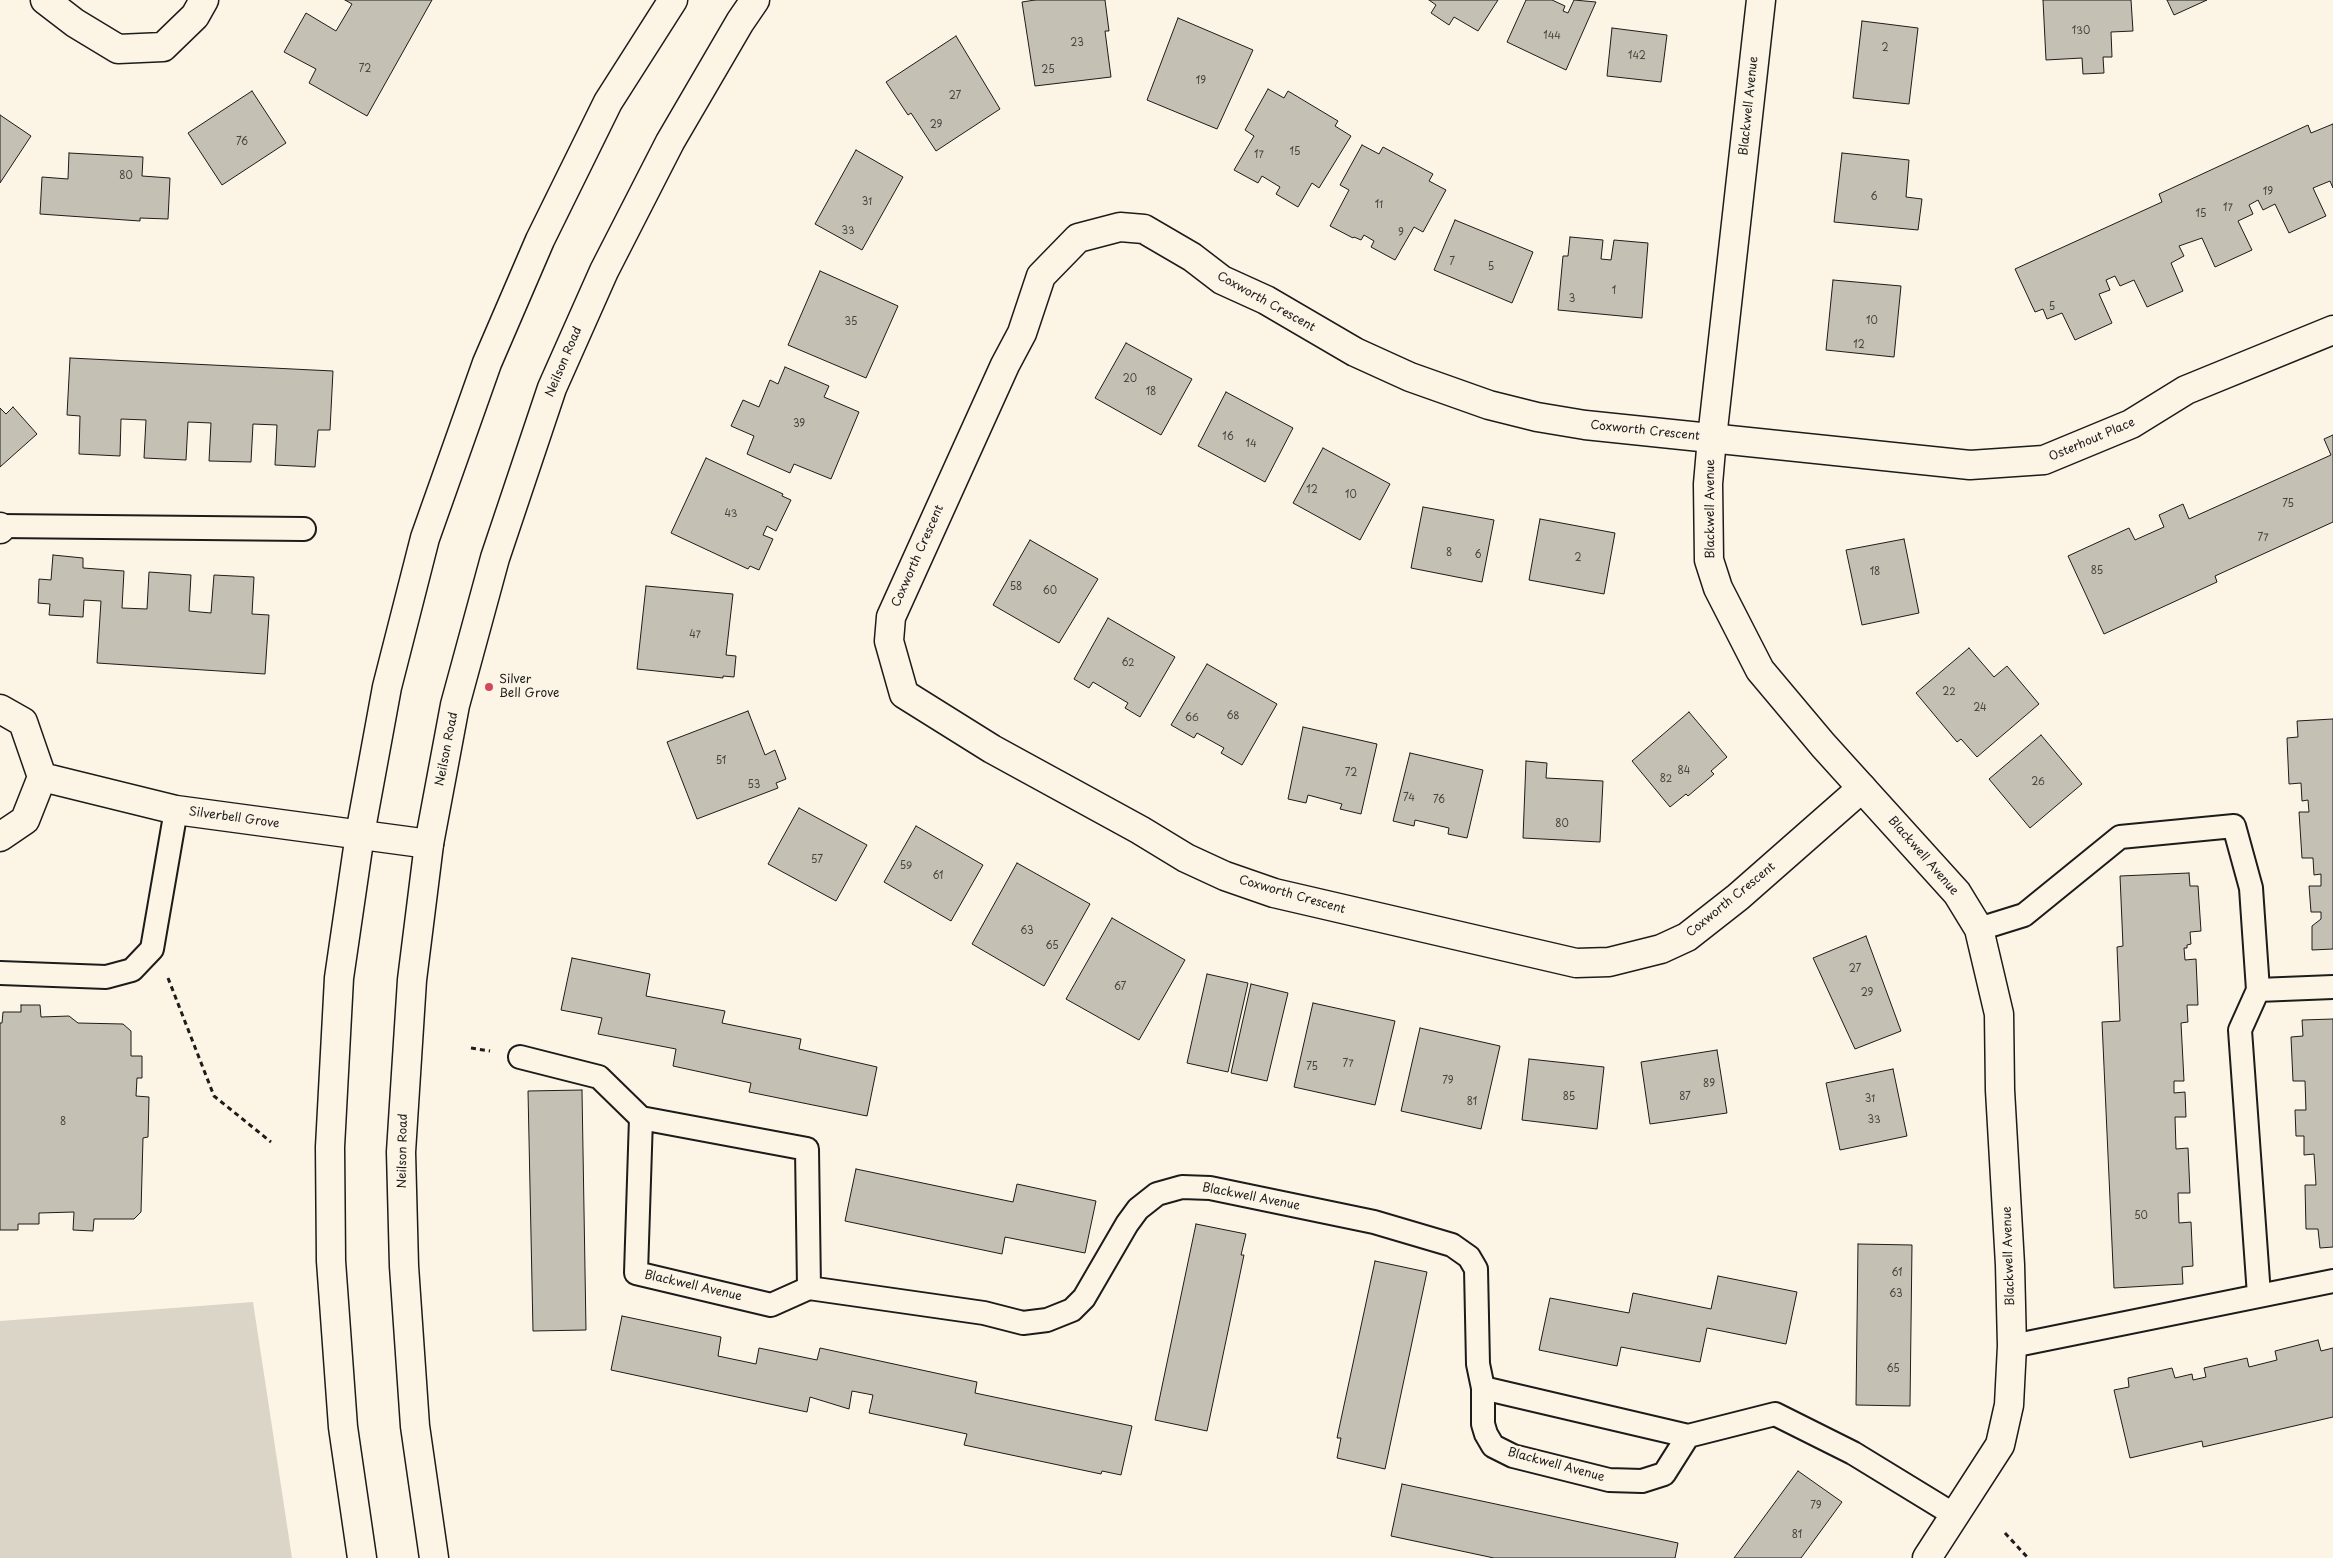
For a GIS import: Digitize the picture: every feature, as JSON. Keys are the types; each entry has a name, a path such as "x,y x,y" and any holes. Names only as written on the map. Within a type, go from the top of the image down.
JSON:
{"street":[{"path":"45,0 75,23 118,49 163,47 195,16 204,0"},
{"path":"362,1558 343,1427 331,1261 330,1147 339,978 360,834 387,687 424,538 486,363 540,240 604,111 673,0"},
{"name":"Neilson Road","path":"434,1558 415,1426 404,1266 401,1152 412,980 429,844 455,706 492,568 552,388 604,271 670,142 740,22 755,0"},
{"name":"Blackwell Avenue","path":"1760,0 1712,438 1708,484 1709,560 1718,588 1760,670 1862,788 1957,893 1979,929 2000,1014 2000,1090 2010,1265 2012,1346 2009,1405 2000,1445 1928,1558"},
{"name":"Coxworth Crescent","path":"1712,438 1585,425 1537,418 1449,392 1410,377 1356,352 1266,300 1222,280 1192,257 1144,229 1120,227 1099,232 1078,238 1041,276 1022,333 1001,374 891,617 889,642 894,663 904,694 943,720 1186,858 1274,893 1576,962 1610,962 1661,949 1686,937 1738,897 1862,788"},
{"name":"Osterhout Place","path":"1712,438 1970,465 2044,460 2131,424 2186,390 2333,330"},
{"path":"0,709 23,722 42,777 25,820 0,837"},
{"name":"Silverbell Grove","path":"42,777 176,810 429,844"}],"lane":[{"path":"0,527 304,528"},
{"path":"0,973 106,977 132,970 152,949 176,810"},
{"path":"1979,929 2024,915 2120,837 2234,826 2251,888 2258,990 2240,1030 2259,1295"},
{"path":"2258,990 2333,987"},
{"path":"520,1057 599,1076 641,1118 807,1149 809,1288"},
{"name":"Blackwell Avenue","path":"641,1118 636,1273 771,1305 809,1288 984,1313 1023,1324 1047,1320 1072,1310 1084,1298 1138,1209 1157,1194 1182,1186 1210,1188 1374,1222 1452,1245 1469,1257 1476,1269 1478,1364 1483,1388 1483,1424 1493,1446 1513,1456 1609,1480 1642,1481 1664,1474 1688,1436"},
{"path":"2012,1346 2333,1281"},
{"path":"1483,1388 1688,1436 1775,1414 1853,1453 1956,1516"}],"path":[{"path":"152,949 167,976 214,1096 271,1142"},
{"path":"2005,1533 2028,1558"}],"shaded area":[{"path":"253,1302 292,1558 0,1558 0,1321"}],"building":[{"path":"345,0 432,0 367,116 309,83 316,69 284,52 306,13 336,31 352,4"},
{"path":"1035,0 1105,0 1109,31 1105,31 1111,77 1035,86 1022,2"},
{"path":"1429,0 1498,0 1478,31 1454,17 1449,25 1431,13 1436,5"},
{"path":"1526,0 1552,0 1565,6 1563,11 1568,13 1574,0 1596,2 1566,70 1507,42"},
{"path":"2043,0 2131,0 2133,31 2111,32 2112,57 2103,57 2104,73 2083,74 2082,58 2046,60"},
{"path":"2167,0 2207,0 2174,15"},
{"path":"1178,18 1253,50 1217,129 1147,100"},
{"path":"1862,21 1918,28 1909,104 1853,98"},
{"path":"1612,28 1667,35 1661,82 1607,76"},
{"path":"956,36 1000,109 936,151 911,113 908,115 886,82"},
{"path":"1268,89 1284,98 1288,91 1338,121 1335,126 1351,136 1319,188 1312,183 1298,207 1276,194 1280,187 1262,176 1258,183 1234,170 1254,136 1245,130"},
{"path":"252,91 286,143 222,185 188,133"},
{"path":"0,115 31,136 0,183"},
{"path":"2333,124 2333,188 2330,181 2313,188 2326,216 2289,233 2275,204 2263,210 2258,200 2249,205 2253,214 2238,221 2252,250 2215,267 2202,238 2179,246 2184,256 2171,263 2183,291 2147,307 2134,280 2120,286 2115,276 2106,280 2110,290 2099,294 2112,323 2075,340 2062,313 2047,319 2043,309 2035,312 2015,269 2162,202 2159,194 2308,125 2311,133"},
{"path":"1362,145 1379,154 1383,147 1433,174 1429,181 1446,190 1423,232 1414,227 1395,260 1371,247 1374,241 1364,235 1361,240 1353,238 1330,226 1349,190 1340,185"},
{"path":"856,150 903,177 862,250 815,224"},
{"path":"69,153 143,157 142,176 170,178 168,219 140,218 140,221 40,214 42,177 68,179"},
{"path":"1842,153 1909,160 1906,197 1922,199 1918,230 1834,222"},
{"path":"1455,220 1533,252 1512,303 1434,270"},
{"path":"1570,237 1603,240 1601,259 1611,260 1614,240 1648,243 1642,318 1558,310 1563,256 1568,256"},
{"path":"820,271 898,306 866,378 788,345"},
{"path":"1833,280 1901,286 1894,357 1826,350"},
{"path":"1126,343 1192,379 1161,435 1095,398"},
{"path":"70,358 333,371 330,430 318,430 315,467 275,465 277,425 253,424 251,462 209,461 211,423 188,422 186,460 144,458 146,420 121,419 120,456 79,454 80,416 67,415"},
{"path":"785,367 829,386 824,397 859,412 831,479 794,464 790,473 747,454 754,436 731,426 743,400 759,407 770,380 778,384"},
{"path":"1226,392 1293,428 1265,482 1198,446"},
{"path":"13,407 37,434 0,467 0,408 6,414"},
{"path":"2333,435 2333,522 2215,576 2217,582 2104,634 2068,556 2129,528 2135,540 2164,527 2159,515 2183,504 2189,519 2331,455 2324,439"},
{"path":"1323,448 1390,484 1360,540 1293,503"},
{"path":"706,458 783,494 782,496 791,500 776,531 767,526 763,535 773,539 759,570 750,566 748,569 671,533"},
{"path":"1423,507 1494,520 1482,582 1411,568"},
{"path":"1540,519 1615,533 1604,594 1529,580"},
{"path":"1904,539 1919,613 1862,625 1846,550"},
{"path":"1030,540 1098,579 1059,643 993,605"},
{"path":"53,555 83,558 83,568 124,571 122,608 147,609 149,572 191,575 189,611 211,613 214,575 254,577 252,614 269,615 265,674 97,663 101,601 84,600 83,617 49,615 50,604 38,603 39,579 51,580"},
{"path":"646,586 733,594 726,655 736,656 734,677 723,676 723,678 637,669"},
{"path":"1108,618 1175,657 1140,717 1125,708 1128,703 1093,682 1089,688 1074,679"},
{"path":"1969,648 1994,677 2007,666 2039,704 1977,757 1961,739 1957,742 1916,693"},
{"path":"1207,664 1277,704 1242,765 1221,753 1224,748 1197,733 1194,738 1171,725"},
{"path":"748,711 765,755 775,750 786,779 776,783 778,788 697,819 667,742"},
{"path":"1689,712 1727,757 1711,771 1714,774 1688,796 1686,794 1670,807 1632,761"},
{"path":"2333,719 2333,949 2312,950 2312,926 2321,919 2321,912 2311,912 2309,886 2321,886 2321,874 2314,875 2313,858 2302,858 2299,812 2309,812 2308,800 2302,801 2301,783 2289,784 2287,738 2298,737 2297,721"},
{"path":"1303,727 1377,744 1361,814 1340,809 1342,804 1308,795 1306,803 1288,799"},
{"path":"2041,735 2082,784 2030,828 1989,779"},
{"path":"1410,753 1483,770 1467,838 1448,834 1449,828 1415,820 1414,826 1393,821"},
{"path":"1526,761 1547,763 1546,778 1603,781 1600,842 1523,838"},
{"path":"799,808 867,845 836,901 768,864"},
{"path":"916,826 983,865 951,921 884,882"},
{"path":"1017,863 1090,904 1044,986 972,944"},
{"path":"2189,873 2190,886 2198,886 2201,931 2190,932 2191,944 2184,948 2185,960 2196,959 2198,1005 2187,1005 2188,1022 2181,1023 2184,1081 2174,1081 2174,1093 2185,1092 2186,1117 2175,1117 2176,1149 2188,1148 2190,1193 2178,1193 2179,1223 2191,1222 2193,1266 2182,1267 2183,1284 2114,1288 2102,1022 2120,1021 2117,947 2123,946 2120,876"},
{"path":"1112,918 1185,960 1139,1040 1066,999"},
{"path":"1866,936 1901,1031 1855,1049 1813,958"},
{"path":"572,958 650,974 646,996 725,1011 722,1023 801,1039 799,1049 877,1067 867,1116 749,1092 751,1083 673,1066 676,1049 598,1034 602,1018 561,1010"},
{"path":"1207,974 1248,983 1228,1072 1187,1063"},
{"path":"1251,984 1288,993 1267,1081 1231,1073"},
{"path":"1313,1003 1395,1021 1375,1105 1294,1087"},
{"path":"21,1005 40,1005 41,1017 69,1016 78,1023 123,1024 131,1031 131,1056 142,1056 142,1078 137,1078 136,1096 149,1097 148,1137 143,1138 141,1212 134,1219 94,1219 93,1231 73,1230 74,1212 39,1213 39,1224 18,1224 18,1230 0,1230 0,1023 2,1023 3,1012 21,1012"},
{"path":"2333,1019 2333,1247 2320,1248 2318,1229 2306,1229 2305,1185 2316,1185 2314,1154 2304,1155 2304,1136 2296,1136 2295,1110 2306,1110 2305,1081 2293,1081 2291,1037 2303,1036 2302,1020"},
{"path":"1420,1028 1500,1046 1481,1129 1401,1111"},
{"path":"1717,1050 1727,1113 1650,1124 1641,1062"},
{"path":"1529,1059 1604,1067 1597,1129 1522,1120"},
{"path":"1893,1069 1907,1136 1840,1150 1826,1083"},
{"path":"582,1090 586,1330 533,1331 528,1091"},
{"path":"856,1169 1013,1202 1017,1184 1096,1201 1085,1253 1005,1237 1002,1254 845,1221"},
{"path":"1196,1224 1246,1234 1241,1255 1244,1255 1207,1431 1155,1420"},
{"path":"1858,1244 1912,1245 1910,1406 1856,1405"},
{"path":"1375,1261 1427,1272 1385,1469 1337,1458 1341,1438 1337,1438"},
{"path":"1718,1276 1797,1292 1786,1344 1707,1328 1700,1362 1621,1347 1617,1366 1539,1350 1550,1298 1629,1313 1633,1293 1711,1309"},
{"path":"622,1316 721,1337 718,1356 756,1364 759,1348 817,1360 820,1348 977,1382 975,1393 1132,1426 1121,1475 1102,1471 1101,1474 964,1445 967,1434 869,1413 873,1395 852,1391 849,1409 810,1397 807,1412 611,1370"},
{"path":"2318,1340 2321,1351 2333,1348 2333,1417 2203,1447 2202,1441 2130,1458 2114,1390 2129,1387 2128,1378 2172,1368 2175,1378 2192,1374 2193,1380 2206,1377 2204,1368 2247,1358 2249,1367 2277,1360 2275,1351"},
{"path":"1798,1471 1842,1502 1801,1558 1734,1558"},
{"path":"1402,1484 1678,1543 1675,1558 1494,1558 1391,1536"}],"place":[{"name":"Silver Bell Grove","path":"489,687"}]}
